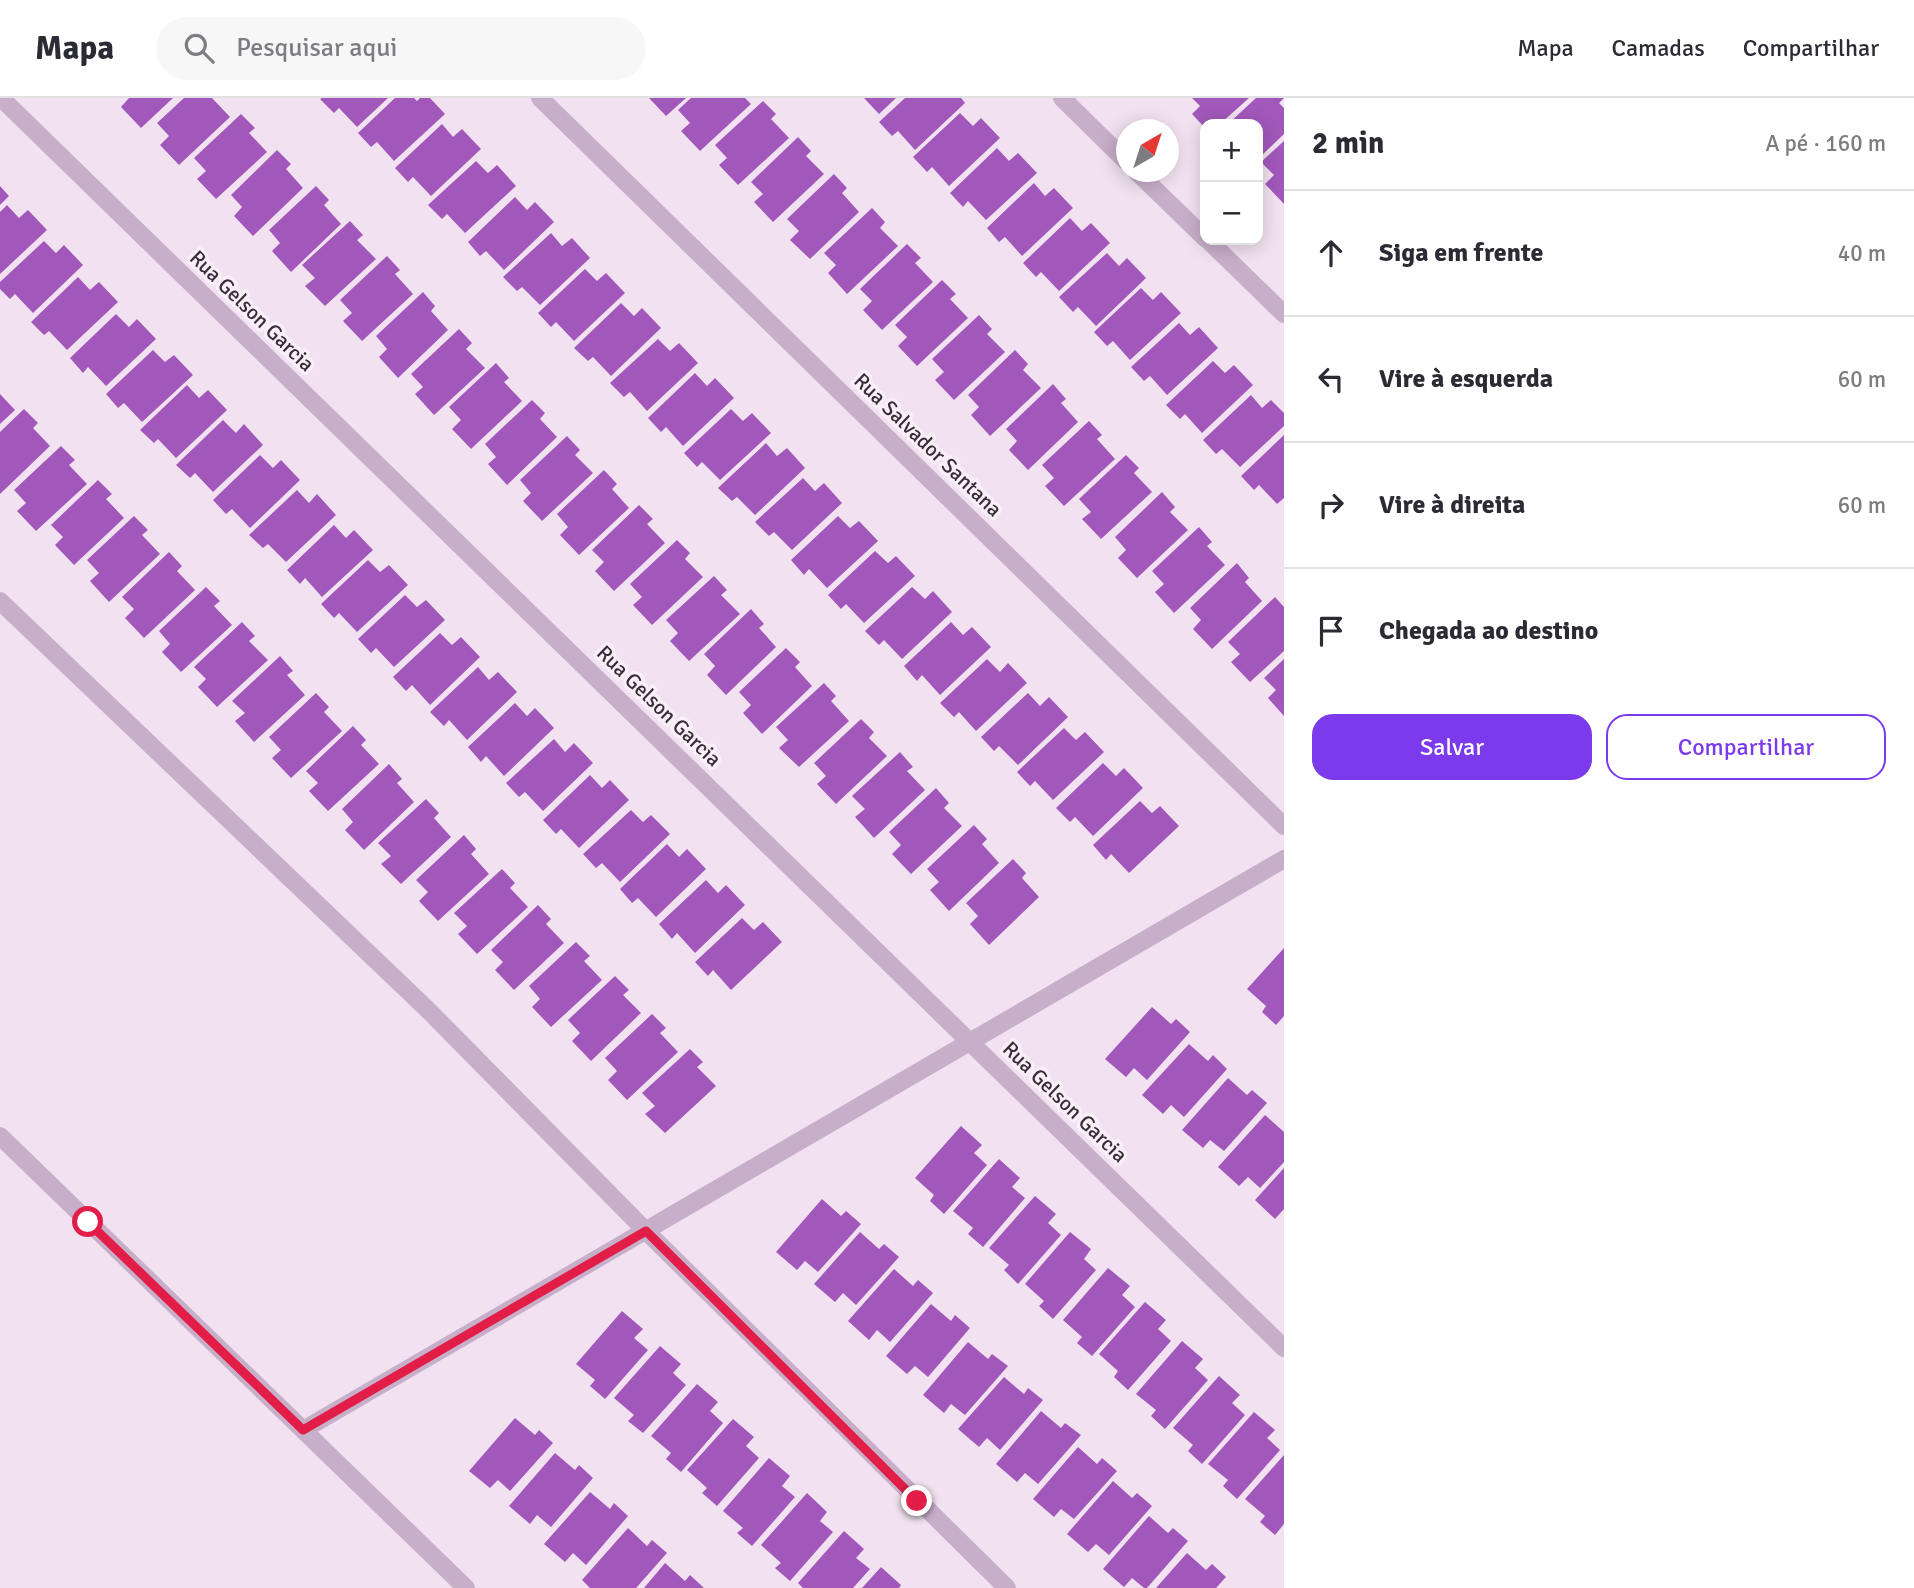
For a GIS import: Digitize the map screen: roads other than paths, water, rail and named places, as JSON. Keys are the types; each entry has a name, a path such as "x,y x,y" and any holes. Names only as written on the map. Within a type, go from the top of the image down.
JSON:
{"street":[{"name":"Rua Gelson Garcia","path":"1,98 1284,1348"},
{"name":"Rua Salvador Santana","path":"540,98 1284,825"},
{"path":"1062,98 1116,151"},
{"path":"1147,182 1200,233"},
{"path":"1212,245 1284,314"},
{"path":"0,601 428,1010 646,1231 1007,1588"},
{"path":"303,1430 1284,859"},
{"path":"0,1136 466,1588"}]}
